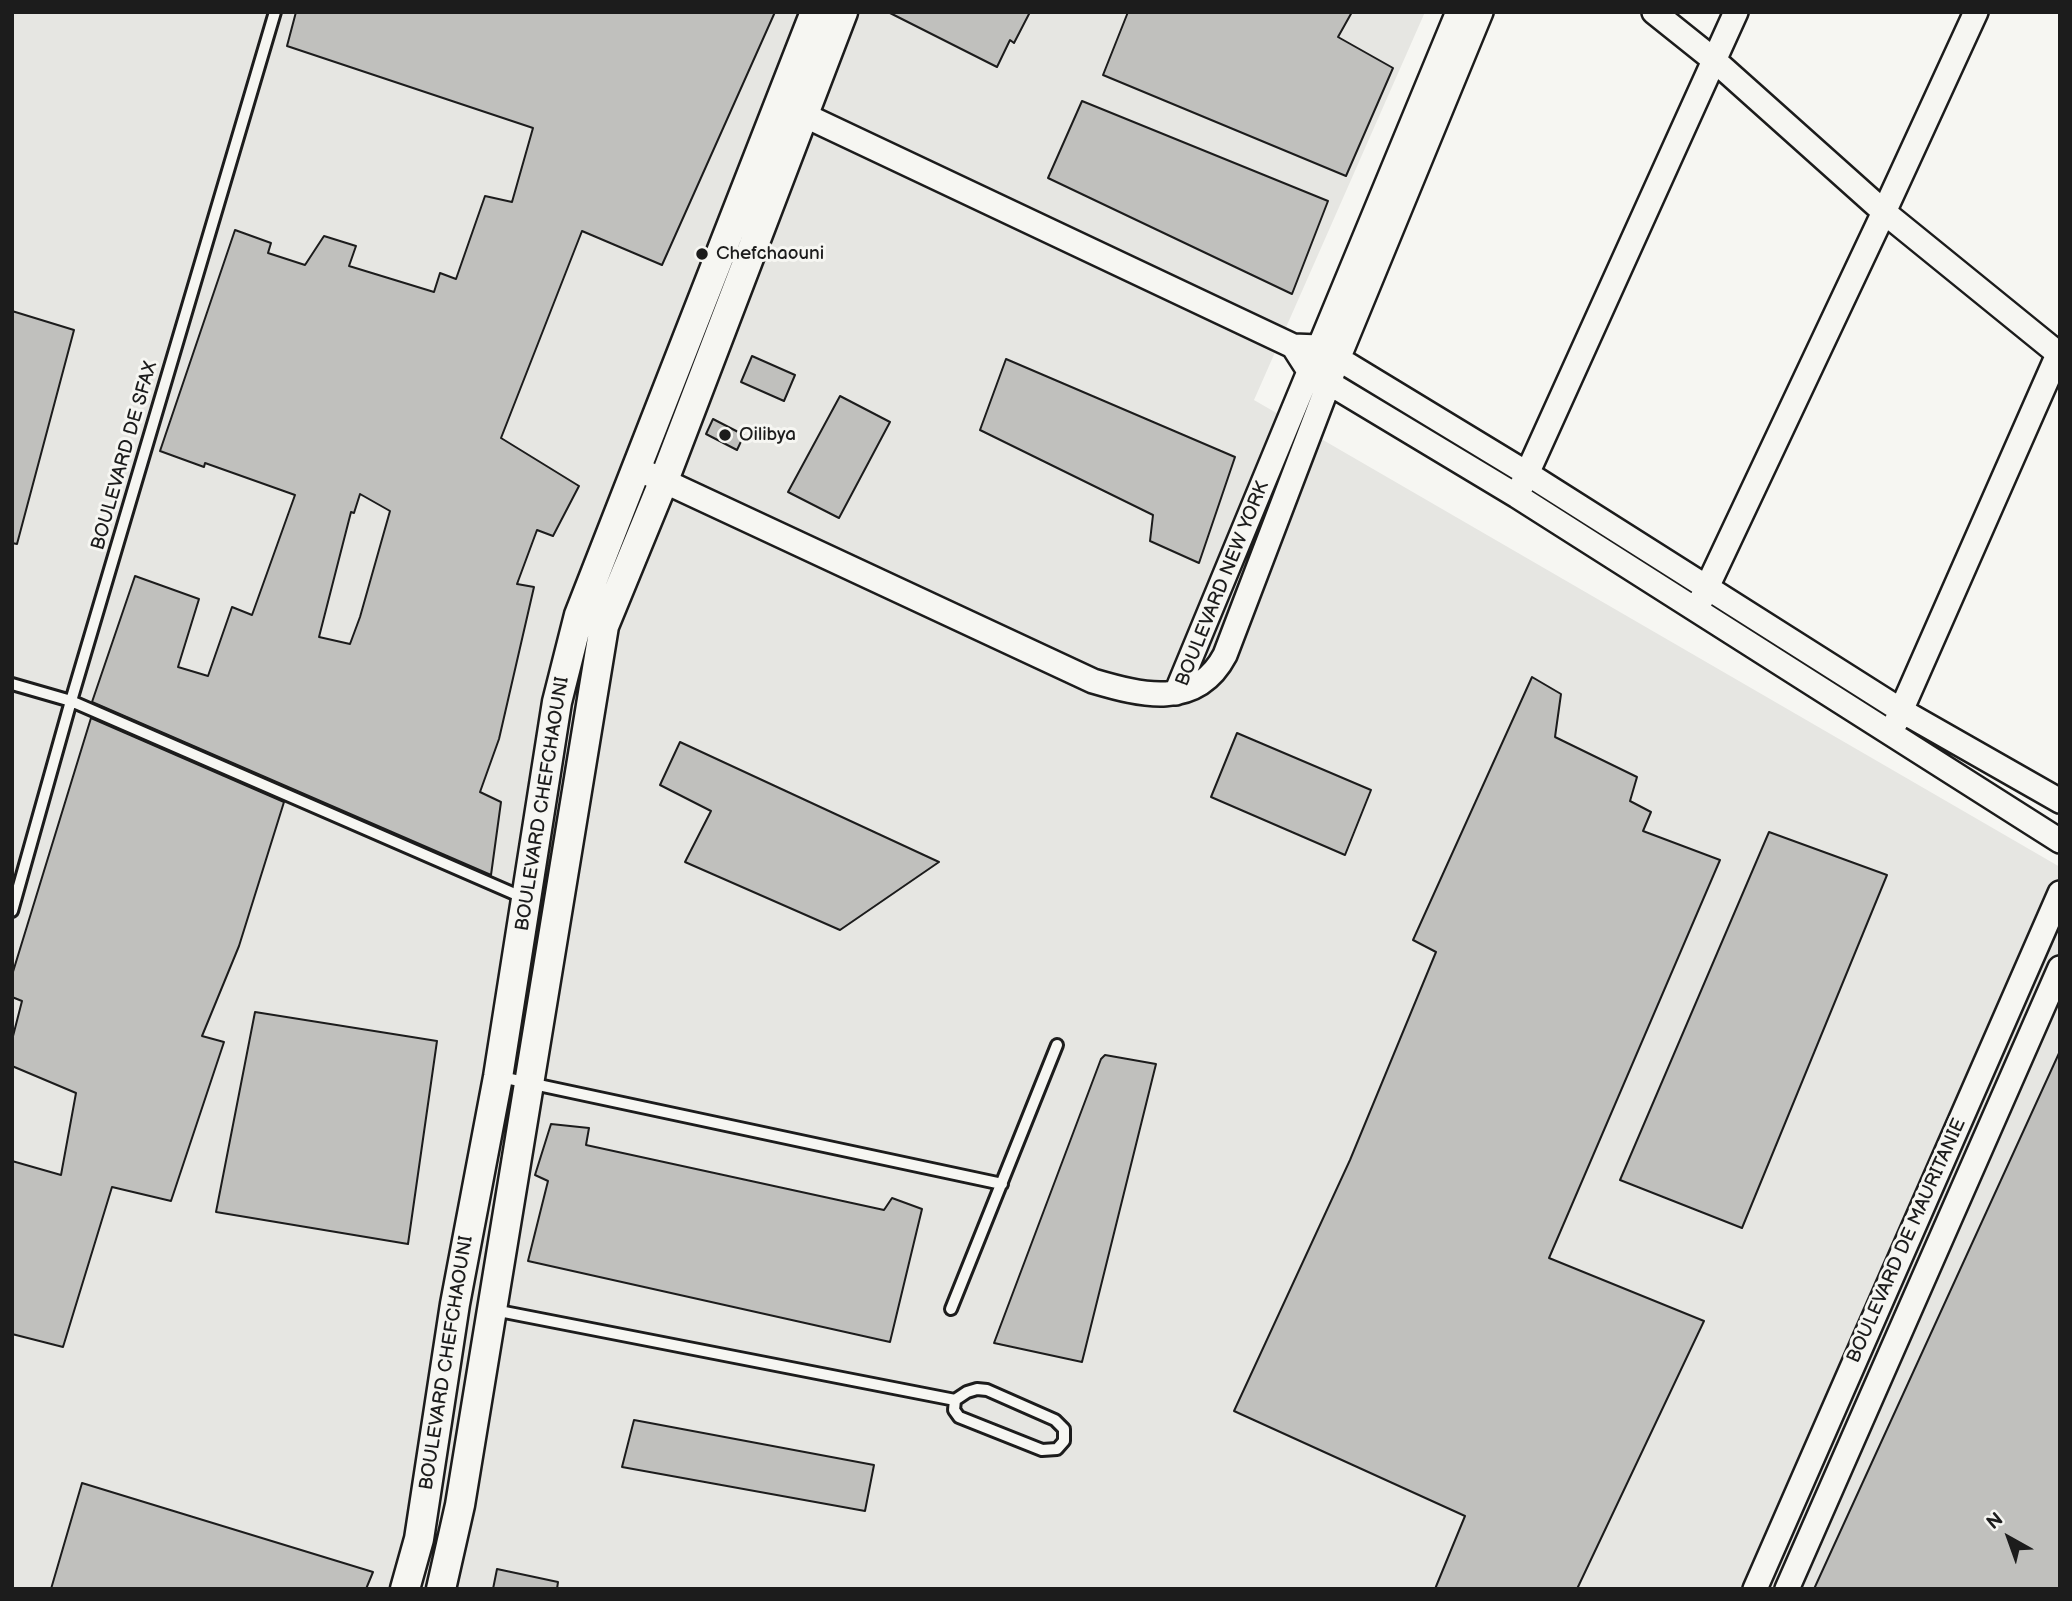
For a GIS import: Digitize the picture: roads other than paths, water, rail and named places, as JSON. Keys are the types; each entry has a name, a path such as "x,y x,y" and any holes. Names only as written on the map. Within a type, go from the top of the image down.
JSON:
{"street":[{"name":"BOULEVARD CHEFCHAOUNI","path":"405,1589 419,1539 455,1304 498,1077 557,702 585,596 814,12"},
{"name":"BOULEVARD CHEFCHAOUNI","path":"441,1589 460,1506 604,626 664,480 843,12"},
{"name":"BOULEVARD NEW YORK","path":"1176,693 1194,688 1210,677 1225,655 1329,382 1328,353 1458,12"},
{"name":"BOULEVARD NEW YORK","path":"1176,693 1309,371 1328,353 1481,12"},
{"path":"1654,12 1714,60 1884,212 2059,353 1902,711 1889,734"},
{"path":"1517,496 1736,12"},
{"path":"1697,609 1976,12"},
{"path":"804,115 1293,346 1328,353 1528,474 1902,711 2060,801"},
{"path":"1293,346 1309,371 1517,496 2060,841"},
{"path":"636,468 1093,681 1139,693 1176,693"},
{"name":"BOULEVARD DE MAURITANIE","path":"1755,1589 2060,893"},
{"name":"BOULEVARD DE MAURITANIE","path":"1787,1589 2060,968"}],"lane":[{"name":"BOULEVARD DE SFAX","path":"12,911 71,701 275,12"},
{"path":"12,684 71,701 527,900"},
{"path":"951,1309 1057,1045"},
{"path":"498,1077 1002,1184"},
{"path":"491,1310 955,1400 967,1392 987,1390 1055,1420 1063,1429 1063,1441 1057,1449 1042,1451 959,1417 954,1410 955,1400"}],"place":[{"name":"Chefchaouni","path":"702,254"},
{"name":"Oilibya","path":"725,435"}]}
